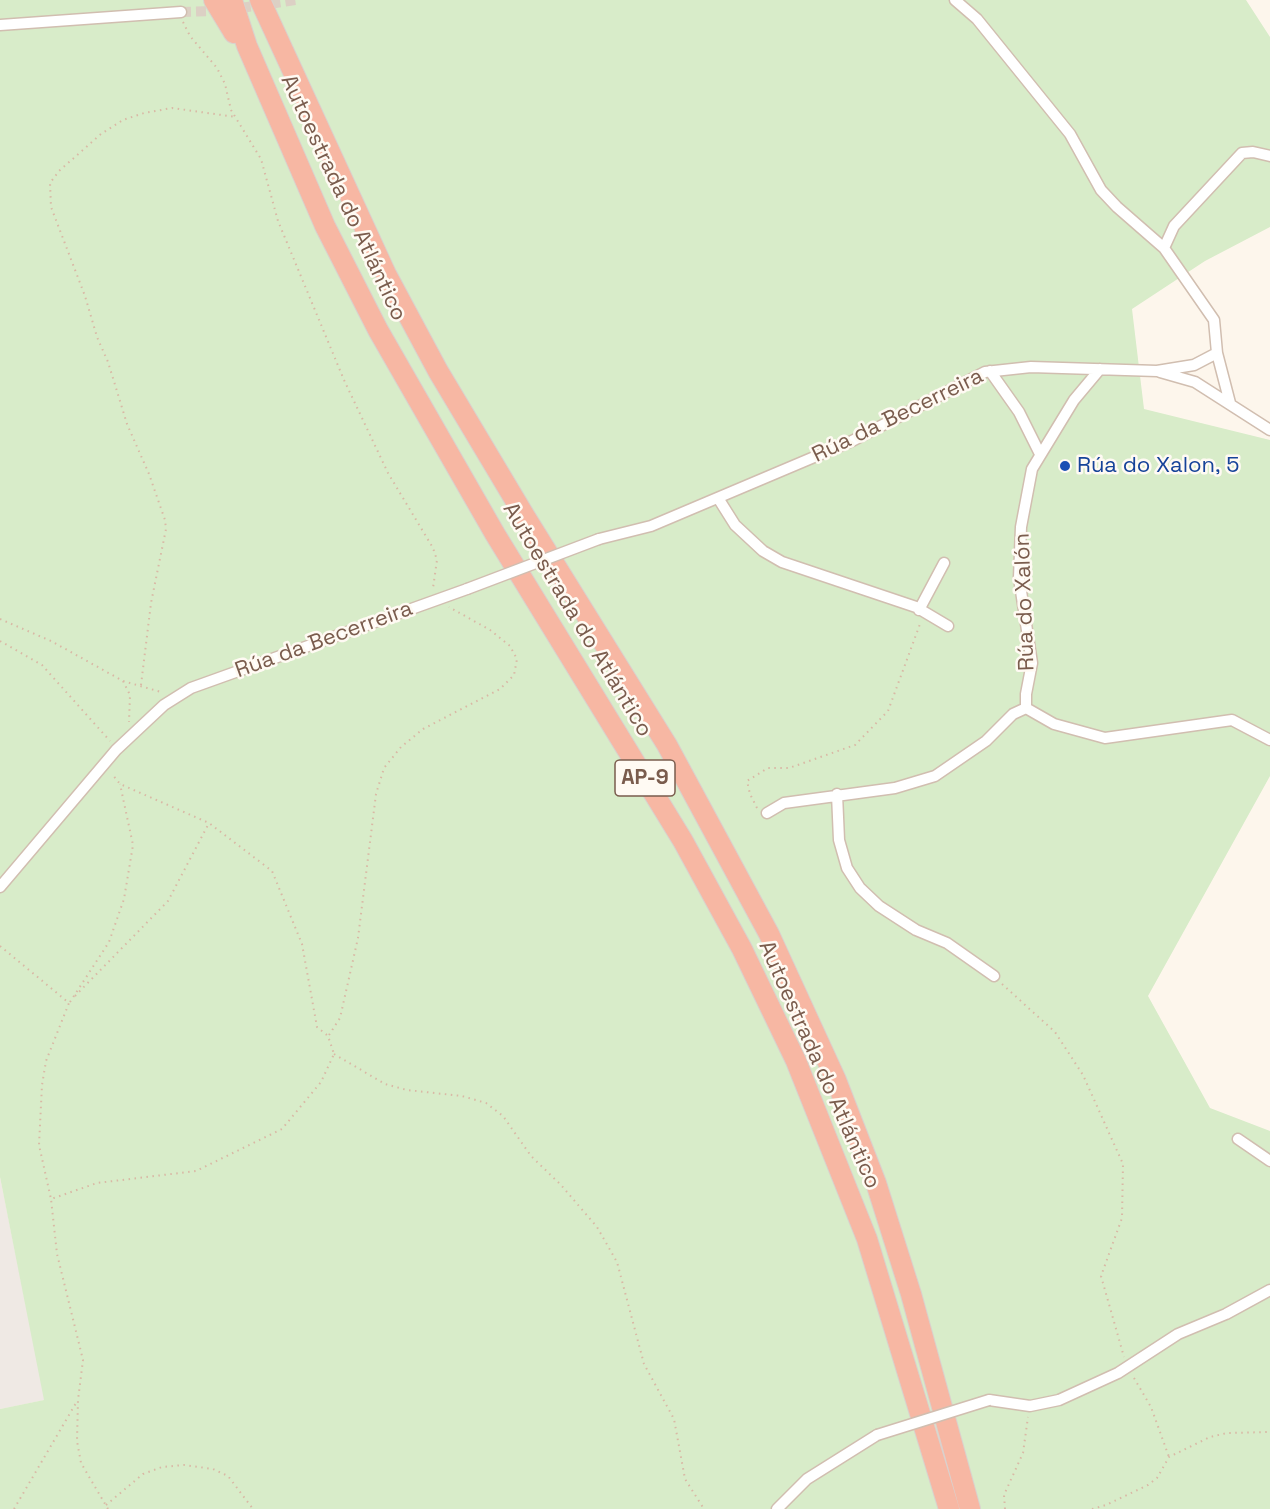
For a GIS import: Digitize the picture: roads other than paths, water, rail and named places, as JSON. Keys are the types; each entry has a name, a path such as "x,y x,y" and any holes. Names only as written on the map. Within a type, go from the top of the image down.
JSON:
{"highway":[{"path":"214,0 262,82"},
{"name":"Autoestrada do Atlántico","path":"232,0 262,82 325,226 378,330 495,534 683,841 742,949 796,1061 867,1239 949,1509"},
{"name":"Autoestrada do Atlántico","path":"260,0 386,274 433,361 524,515 667,745 769,934 836,1080 876,1183 911,1294 970,1509"}],"street":[{"path":"955,0 977,19 1070,134 1101,190 1164,248 1214,320 1217,353 1230,403"},
{"path":"0,25 180,12"},
{"path":"1164,248 1173,226 1242,153 1253,152 1270,156"},
{"name":"Rúa da Becerreira","path":"0,887 116,750 164,705 191,688 599,540 651,526 852,441 990,371 1030,367 1157,371 1194,365 1217,353"},
{"name":"Rúa do Xalón","path":"1026,708 1026,694 1032,663 1019,578 1021,527 1032,470 1074,400 1100,369"},
{"path":"990,371 1019,412 1040,454"},
{"name":"Rúa da Becerreira","path":"1157,371 1195,382 1270,430"},
{"path":"718,498 735,525 762,551 782,562 922,611 948,626"},
{"path":"922,611 944,563"},
{"path":"766,813 784,803 895,788 935,776 986,741 1013,714 1026,708 1054,724 1104,738 1232,720 1270,740"},
{"path":"837,795 838,840 847,868 860,888 879,906 916,930 947,943 994,976"},
{"path":"1238,1139 1270,1161"},
{"path":"777,1509 807,1479 877,1435 989,1400 1030,1406 1059,1400 1128,1368 1178,1334 1226,1314 1270,1290"}],"tunnel":[{"path":"181,12 220,11 296,0"}],"place":[{"name":"Rúa do Xalon, 5","path":"1065,466"}]}
